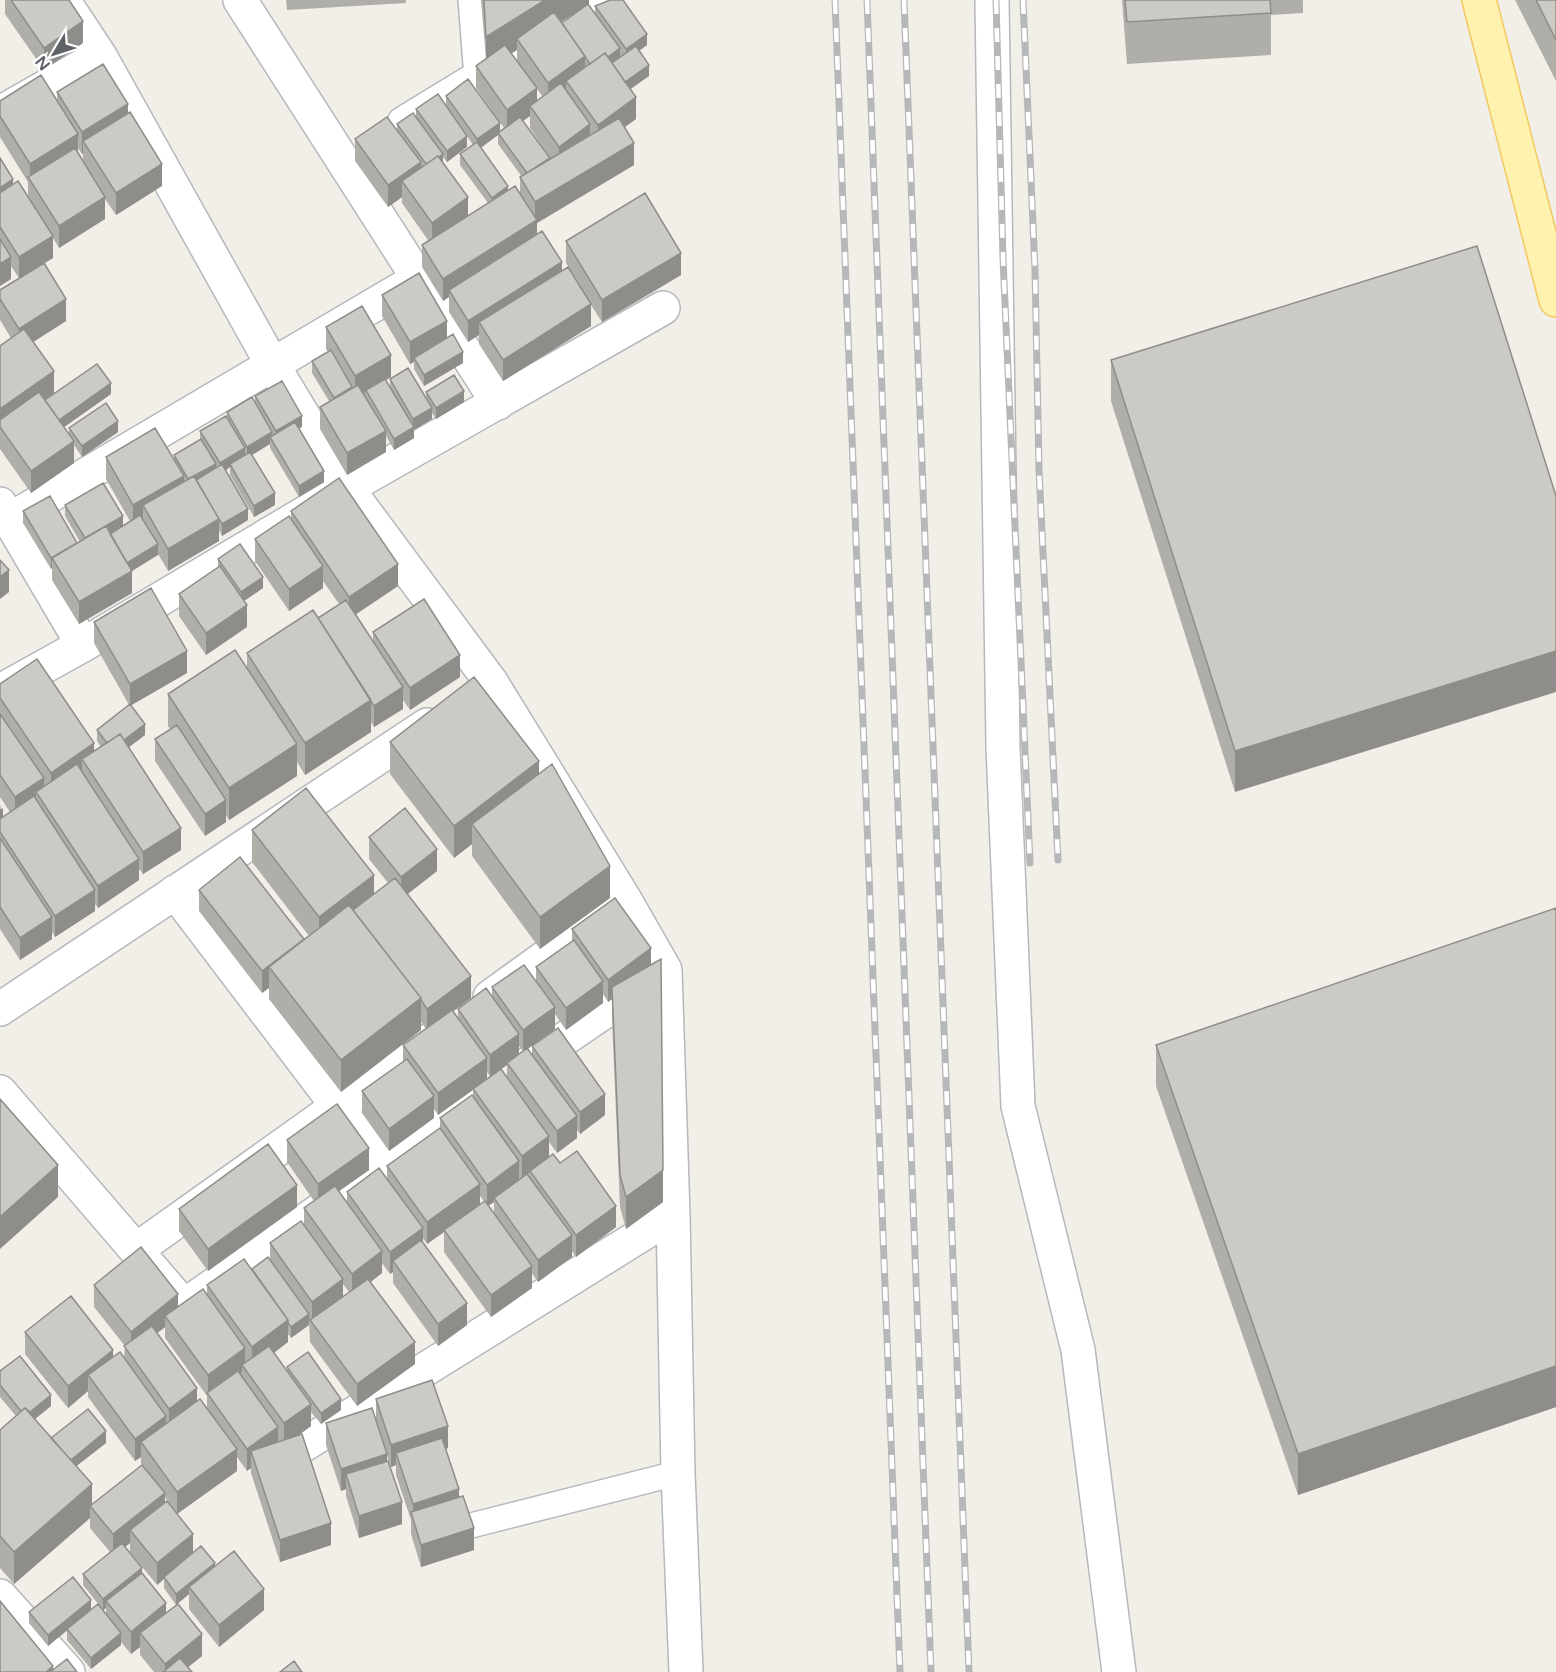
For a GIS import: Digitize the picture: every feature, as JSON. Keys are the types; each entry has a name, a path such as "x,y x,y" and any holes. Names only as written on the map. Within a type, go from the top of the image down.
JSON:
{"main road":[{"path":"1479,0 1554,280"}],"street":[{"path":"63,0 100,56 272,364 471,695 625,900 665,970 678,1473 686,1672"},
{"path":"240,0 257,13 363,148 414,272 498,403"},
{"path":"475,0 481,77"},
{"path":"992,0 1003,747 1018,1106 1078,1350 1119,1672"},
{"path":"363,148 602,2"},
{"path":"0,113 100,56"},
{"path":"83,645 5,512 272,364 414,272 438,248"},
{"path":"0,691 83,645 347,488 498,403 601,330 663,308"},
{"path":"0,1009 471,695"},
{"path":"175,892 383,1166"},
{"path":"136,1250 625,900"},
{"path":"0,1092 184,1306 665,970"},
{"path":"294,1451 673,1215"},
{"path":"0,1596 68,1672"}],"lane":[{"path":"472,1525 678,1473"}],"building":[{"path":"11,0 69,0 83,21 44,48"},
{"path":"484,0 545,0 486,37"},
{"path":"610,0 623,0 647,34 626,49 595,6"},
{"path":"1125,0 1270,0 1271,13 1127,22"},
{"path":"1536,0 1556,0 1556,40"},
{"path":"588,4 620,48 608,57 605,53 590,64 562,23"},
{"path":"554,12 585,56 548,83 517,39"},
{"path":"505,45 537,88 507,110 476,66"},
{"path":"636,46 649,65 625,82 612,63"},
{"path":"605,53 636,97 598,125 566,81"},
{"path":"103,64 128,104 82,132 57,92"},
{"path":"41,75 78,134 30,164 0,116 0,101"},
{"path":"468,79 500,123 477,139 446,96"},
{"path":"561,83 590,124 559,147 530,106"},
{"path":"438,94 467,136 447,151 416,109"},
{"path":"130,112 162,164 116,193 83,141"},
{"path":"413,113 443,154 426,164 397,124"},
{"path":"387,117 421,162 388,185 355,139"},
{"path":"520,117 550,158 527,173 498,133"},
{"path":"619,118 634,143 535,202 520,177"},
{"path":"477,142 508,186 492,198 460,154"},
{"path":"75,148 105,197 59,226 28,177"},
{"path":"438,156 468,197 432,223 402,181"},
{"path":"0,158 13,179 0,188"},
{"path":"18,181 53,236 19,257 0,227 0,193"},
{"path":"515,186 537,220 443,279 422,245"},
{"path":"645,193 681,253 602,300 566,241"},
{"path":"542,231 562,262 468,321 449,290"},
{"path":"0,239 11,257 0,264"},
{"path":"1477,246 1556,496 1556,651 1235,751 1111,360"},
{"path":"44,263 66,299 19,329 0,299 0,290"},
{"path":"568,267 591,304 503,360 479,322"},
{"path":"419,273 447,321 410,342 382,295"},
{"path":"362,306 391,355 355,376 326,327"},
{"path":"24,329 54,371 0,409 0,346"},
{"path":"453,334 463,352 424,375 414,358"},
{"path":"331,350 352,387 334,398 312,361"},
{"path":"97,364 111,383 59,420 45,400"},
{"path":"408,368 432,408 413,419 390,379"},
{"path":"454,375 464,391 436,408 426,392"},
{"path":"385,379 414,427 394,439 366,390"},
{"path":"282,381 302,416 276,431 255,396"},
{"path":"358,385 386,431 347,453 320,407"},
{"path":"39,392 74,441 31,471 0,427 0,420"},
{"path":"252,397 272,432 247,447 227,412"},
{"path":"106,403 118,421 82,446 69,428"},
{"path":"226,416 245,448 220,463 200,431"},
{"path":"295,422 324,471 299,486 270,437"},
{"path":"155,428 184,476 133,505 106,457"},
{"path":"201,439 216,464 188,479 174,455"},
{"path":"250,452 275,493 254,506 230,464"},
{"path":"222,464 248,509 222,524 196,480"},
{"path":"194,476 219,519 168,549 143,505"},
{"path":"339,478 398,564 349,597 291,511"},
{"path":"103,483 123,516 85,538 65,505"},
{"path":"50,496 77,543 51,558 23,511"},
{"path":"140,515 158,544 127,563 110,534"},
{"path":"289,516 323,566 289,589 255,539"},
{"path":"106,526 132,571 79,602 52,558"},
{"path":"240,544 263,577 241,592 218,559"},
{"path":"0,560 9,570 0,577"},
{"path":"220,566 247,605 206,633 179,594"},
{"path":"151,588 187,651 130,684 94,622"},
{"path":"424,599 460,655 410,688 373,632"},
{"path":"346,600 403,687 374,706 318,618"},
{"path":"313,610 371,700 305,743 247,653"},
{"path":"235,650 297,744 229,788 168,694"},
{"path":"37,659 94,743 51,773 0,698 0,684"},
{"path":"474,677 539,761 454,826 390,742"},
{"path":"130,704 145,724 124,740 120,734 107,743 97,730"},
{"path":"0,714 44,778 15,797 0,775"},
{"path":"177,725 226,800 205,814 155,739"},
{"path":"120,734 181,828 143,852 82,759"},
{"path":"77,764 139,859 98,886 36,792"},
{"path":"552,764 610,866 540,917 472,824"},
{"path":"306,788 374,875 319,917 252,830"},
{"path":"34,796 95,890 55,916 0,832 0,819"},
{"path":"405,808 437,849 401,877 369,837"},
{"path":"0,838 52,917 20,938 0,907"},
{"path":"240,857 304,939 262,971 199,890"},
{"path":"395,878 471,976 427,1009 353,910"},
{"path":"615,898 651,948 608,980 572,929"},
{"path":"349,905 421,998 341,1060 269,967"},
{"path":"1556,908 1556,1366 1298,1454 1156,1045"},
{"path":"574,940 603,981 566,1008 536,967"},
{"path":"661,959 663,1170 626,1197 620,1175 612,987"},
{"path":"524,965 555,1007 523,1030 492,987"},
{"path":"486,988 519,1034 490,1055 458,1009"},
{"path":"452,1010 487,1058 438,1093 403,1045"},
{"path":"558,1028 605,1094 580,1112 532,1046"},
{"path":"527,1048 577,1116 557,1131 507,1063"},
{"path":"407,1059 434,1096 389,1129 362,1091"},
{"path":"501,1069 549,1136 522,1156 473,1089"},
{"path":"472,1095 519,1161 487,1185 440,1118"},
{"path":"0,1099 58,1165 0,1217"},
{"path":"337,1104 369,1148 318,1184 287,1140"},
{"path":"440,1128 480,1184 427,1222 387,1166"},
{"path":"268,1144 297,1185 208,1249 179,1209"},
{"path":"577,1151 616,1206 576,1235 530,1171 553,1154 560,1163"},
{"path":"379,1168 423,1228 390,1252 347,1192"},
{"path":"527,1174 572,1235 538,1260 494,1198"},
{"path":"335,1186 382,1251 352,1274 304,1208"},
{"path":"485,1201 532,1266 491,1295 444,1230"},
{"path":"301,1221 343,1279 312,1302 270,1243"},
{"path":"421,1240 467,1303 438,1324 393,1261"},
{"path":"141,1247 178,1294 131,1332 94,1285"},
{"path":"268,1257 309,1314 291,1327 252,1269"},
{"path":"244,1259 288,1320 252,1347 207,1285"},
{"path":"368,1279 415,1342 357,1384 310,1320"},
{"path":"203,1289 245,1348 208,1375 165,1316"},
{"path":"71,1296 113,1350 68,1386 25,1332"},
{"path":"152,1326 197,1388 169,1409 124,1346"},
{"path":"269,1346 311,1404 284,1423 242,1365"},
{"path":"120,1352 166,1416 135,1439 88,1375"},
{"path":"308,1352 341,1399 321,1413 287,1367"},
{"path":"20,1356 51,1395 30,1412 25,1408 21,1411 0,1385 0,1371"},
{"path":"238,1371 278,1427 247,1449 207,1393"},
{"path":"432,1380 448,1426 391,1445 376,1399"},
{"path":"200,1399 237,1449 177,1492 141,1442"},
{"path":"25,1408 92,1484 14,1552 0,1536 0,1430"},
{"path":"372,1408 387,1454 341,1469 326,1423"},
{"path":"88,1409 106,1431 71,1460 51,1438"},
{"path":"302,1434 331,1523 280,1540 251,1451"},
{"path":"442,1438 459,1489 413,1504 396,1453"},
{"path":"388,1461 402,1502 359,1516 346,1474"},
{"path":"142,1465 165,1493 113,1534 90,1506"},
{"path":"463,1496 474,1528 421,1545 411,1512"},
{"path":"167,1501 193,1534 157,1563 130,1530"},
{"path":"122,1543 142,1568 103,1599 83,1574"},
{"path":"201,1546 215,1563 176,1594 164,1577"},
{"path":"234,1551 264,1589 219,1625 189,1587"},
{"path":"142,1573 166,1603 131,1632 106,1601"},
{"path":"73,1577 91,1600 48,1635 29,1612"},
{"path":"0,1601 53,1666 46,1672 0,1672"},
{"path":"98,1604 121,1633 91,1658 67,1629"},
{"path":"178,1604 202,1634 165,1664 140,1633"},
{"path":"180,1658 192,1672 163,1672"},
{"path":"67,1659 77,1672 50,1672"},
{"path":"294,1661 302,1672 280,1672"}],"railway":[{"path":"835,0 900,1672"},
{"path":"867,0 931,1672"},
{"path":"904,0 969,1672"},
{"path":"996,0 1003,258 1030,863"},
{"path":"1023,0 1035,270 1039,470 1058,860"}]}
